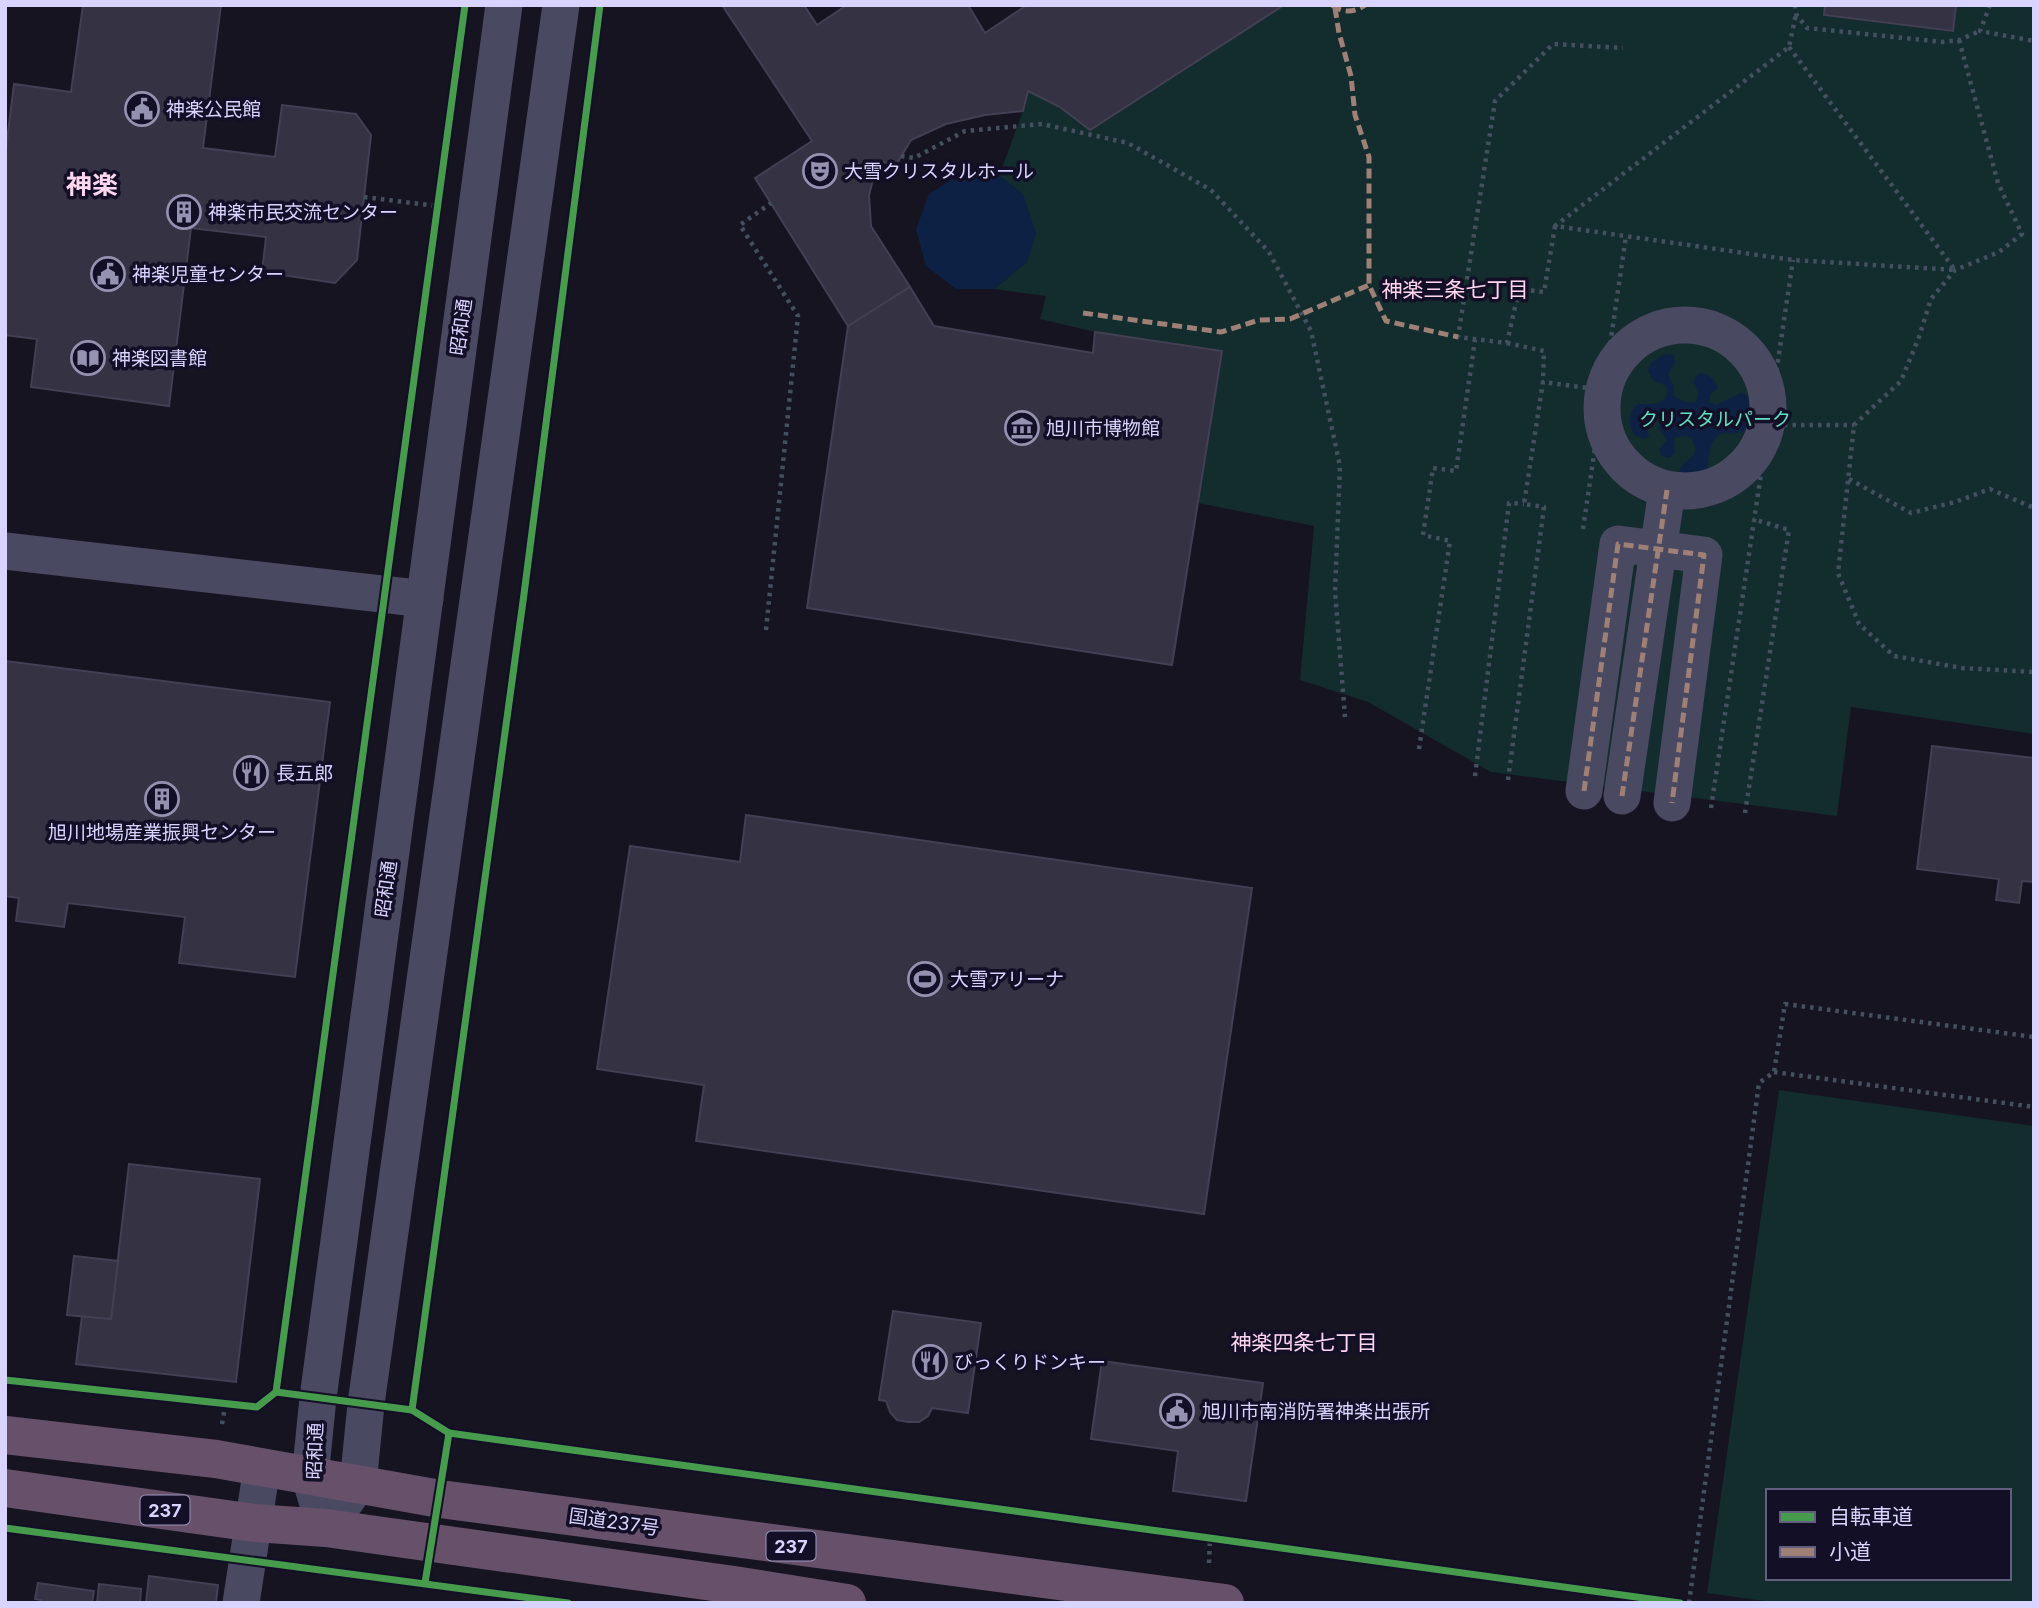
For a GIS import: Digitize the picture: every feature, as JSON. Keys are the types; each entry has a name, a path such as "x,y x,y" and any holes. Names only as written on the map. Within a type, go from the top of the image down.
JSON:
{"highway":[{"name":"国道237号","path":"5,1435 216,1459 440,1499 1225,1603"},
{"name":"237","path":"5,1488 254,1523 326,1528 733,1594 847,1603"}],"street":[{"name":"昭和通","path":"326,1528 310,1477 318,1398 504,5"},
{"path":"358,1485 370,1377 561,5"},
{"path":"1689,324 1717,330 1742,346 1759,369 1768,396 1767,425 1758,450 1741,470 1719,484 1693,491 1667,489 1643,480 1623,463 1608,442 1602,416 1603,390 1615,363 1634,342 1660,328 1689,324"},
{"path":"1622,796 1667,489"},
{"path":"1584,791 1618,544 1704,555 1672,803"},
{"path":"5,551 425,599"},
{"path":"241,1603 262,1467"},
{"name":"昭和通","path":"326,1528 358,1485"}],"path":[{"path":"1507,343 1519,289 1544,292 1555,226 1789,47 1796,14 1795,5"},
{"path":"1980,31 1990,5"},
{"path":"1796,14 1807,28 1943,42 1959,40 1980,31 2034,41"},
{"path":"1555,226 1793,260 1955,270 1999,252 2022,234 1998,183 1959,40"},
{"path":"1524,504 1543,382 1544,351 1458,337 1495,100 1553,44 1623,48"},
{"path":"1789,47 1955,270"},
{"path":"901,156 914,158 965,131 1042,124 1128,143 1211,190 1269,252 1311,331 1340,466 1335,591 1345,717"},
{"path":"364,197 437,206"},
{"path":"766,630 798,316 740,225 771,203"},
{"path":"1581,540 1626,236"},
{"path":"1712,808 1793,260"},
{"path":"1955,270 1931,299 1901,381 1854,425 1838,573 1859,624 1894,656 1962,668 2034,672"},
{"path":"1419,749 1450,541 1423,535 1433,468 1456,471 1475,340"},
{"path":"1543,382 1603,390"},
{"path":"1767,425 1854,425"},
{"path":"1849,479 1911,513 1955,502 1990,489 2034,508"},
{"path":"1475,776 1509,503 1524,504 1545,507 1508,780"},
{"path":"1745,813 1789,530 1753,519"},
{"path":"1774,1072 1785,1004 2034,1037"},
{"path":"1689,1603 1759,1083 1774,1072 2034,1107"}],"green space":[{"name":"クリスタルパーク","path":"1284,5 2034,5 2034,734 1851,707 1837,816 1491,772 1368,702 1300,680 1314,526 1198,503 1222,351 1095,332 1040,319 1046,296 994,289 1027,262 1023,194 999,176 1028,91 1060,107"},
{"path":"1779,1090 2034,1126 2034,1603 1778,1603 1707,1593"}],"water":[{"path":"961,173 999,176 1023,194 1036,233 1027,262 994,289 956,289 926,266 916,229 929,194"},
{"path":"1664,354 1674,355 1675,362 1668,375 1674,387 1673,394 1681,400 1696,402 1699,394 1694,384 1695,377 1701,373 1711,378 1718,388 1710,395 1709,402 1717,405 1741,393 1748,396 1752,407 1752,418 1748,427 1738,433 1725,433 1717,437 1710,450 1707,473 1695,480 1684,478 1679,471 1696,450 1691,437 1674,438 1675,453 1670,458 1662,456 1659,450 1667,440 1659,428 1661,419 1658,415 1650,418 1647,429 1649,437 1643,439 1634,435 1631,426 1630,418 1635,407 1639,404 1658,403 1667,395 1668,389 1653,380 1648,371 1651,363"}],"building":[{"name":"神楽市民交流センター","path":"83,5 221,5 203,148 275,157 282,105 356,114 371,135 357,260 335,283 262,272 266,237 191,228 169,406 31,387 37,339 5,335 5,157 14,84 71,92"},
{"name":"大雪クリスタルホール","path":"722,5 804,5 817,25 847,5 968,5 985,33 1027,5 1284,5 1090,130 1060,107 1028,91 1023,111 985,115 946,124 911,140 896,165 878,161 869,195 871,226 910,287 848,326 755,178 812,141"},
{"path":"1825,5 1956,5 1953,31 1824,15"},
{"name":"旭川市博物館","path":"910,287 934,326 1093,353 1095,332 1222,351 1172,665 807,608 848,326"},
{"name":"旭川地場産業振興センター","path":"5,661 330,702 295,977 179,963 185,917 68,903 64,927 16,921 19,898 5,896"},
{"path":"1932,746 2034,758 2034,882 2022,881 2019,903 1996,900 1999,879 1917,869"},
{"name":"大雪アリーナ","path":"746,815 1252,888 1204,1214 696,1141 704,1085 597,1069 630,846 740,862"},
{"path":"129,1164 260,1179 236,1382 76,1364 82,1316 111,1319"},
{"path":"74,1256 118,1261 111,1319 67,1315"},
{"name":"びっくりドンキー","path":"893,1311 981,1323 968,1413 932,1408 928,1416 919,1422 908,1422 897,1420 886,1401 879,1400"},
{"name":"旭川市南消防署神楽出張所","path":"1102,1361 1263,1383 1246,1501 1173,1491 1178,1451 1091,1439"},
{"path":"149,1576 218,1585 216,1603 146,1603"},
{"path":"38,1583 94,1591 92,1603 40,1603 41,1600 35,1599"},
{"path":"99,1584 141,1589 140,1603 97,1603"}],"marked path":[{"path":"1332,5 1348,11 1365,5"},
{"path":"1335,8 1351,76 1355,115 1369,157 1369,285 1386,321 1458,337"},
{"path":"1083,313 1221,332 1259,320 1290,319 1369,285"},
{"path":"1622,796 1667,490"},
{"path":"1584,791 1618,544 1704,555 1672,803"}],"cycle path":[{"path":"5,1380 257,1407 276,1392 465,5"},
{"path":"412,1410 524,594 600,5"},
{"path":"276,1392 412,1410 449,1433 1680,1603"},
{"path":"425,1583 449,1433"},
{"path":"5,1528 568,1603"}],"place":[{"name":"神楽公民館","path":"142,109"},
{"name":"大雪クリスタルホール","path":"820,171"},
{"name":"神楽市民交流センター","path":"184,212"},
{"name":"神楽児童センター","path":"108,274"},
{"name":"神楽図書館","path":"88,358"},
{"name":"旭川市博物館","path":"1022,428"},
{"name":"長五郎","path":"251,773"},
{"name":"旭川地場産業振興センター","path":"162,799"},
{"name":"大雪アリーナ","path":"925,979"},
{"name":"びっくりドンキー","path":"930,1362"},
{"name":"旭川市南消防署神楽出張所","path":"1177,1411"}],"district":[{"name":"神楽","path":"92,184"},
{"name":"神楽三条七丁目","path":"1455,289"},
{"name":"神楽四条七丁目","path":"1304,1342"}]}
